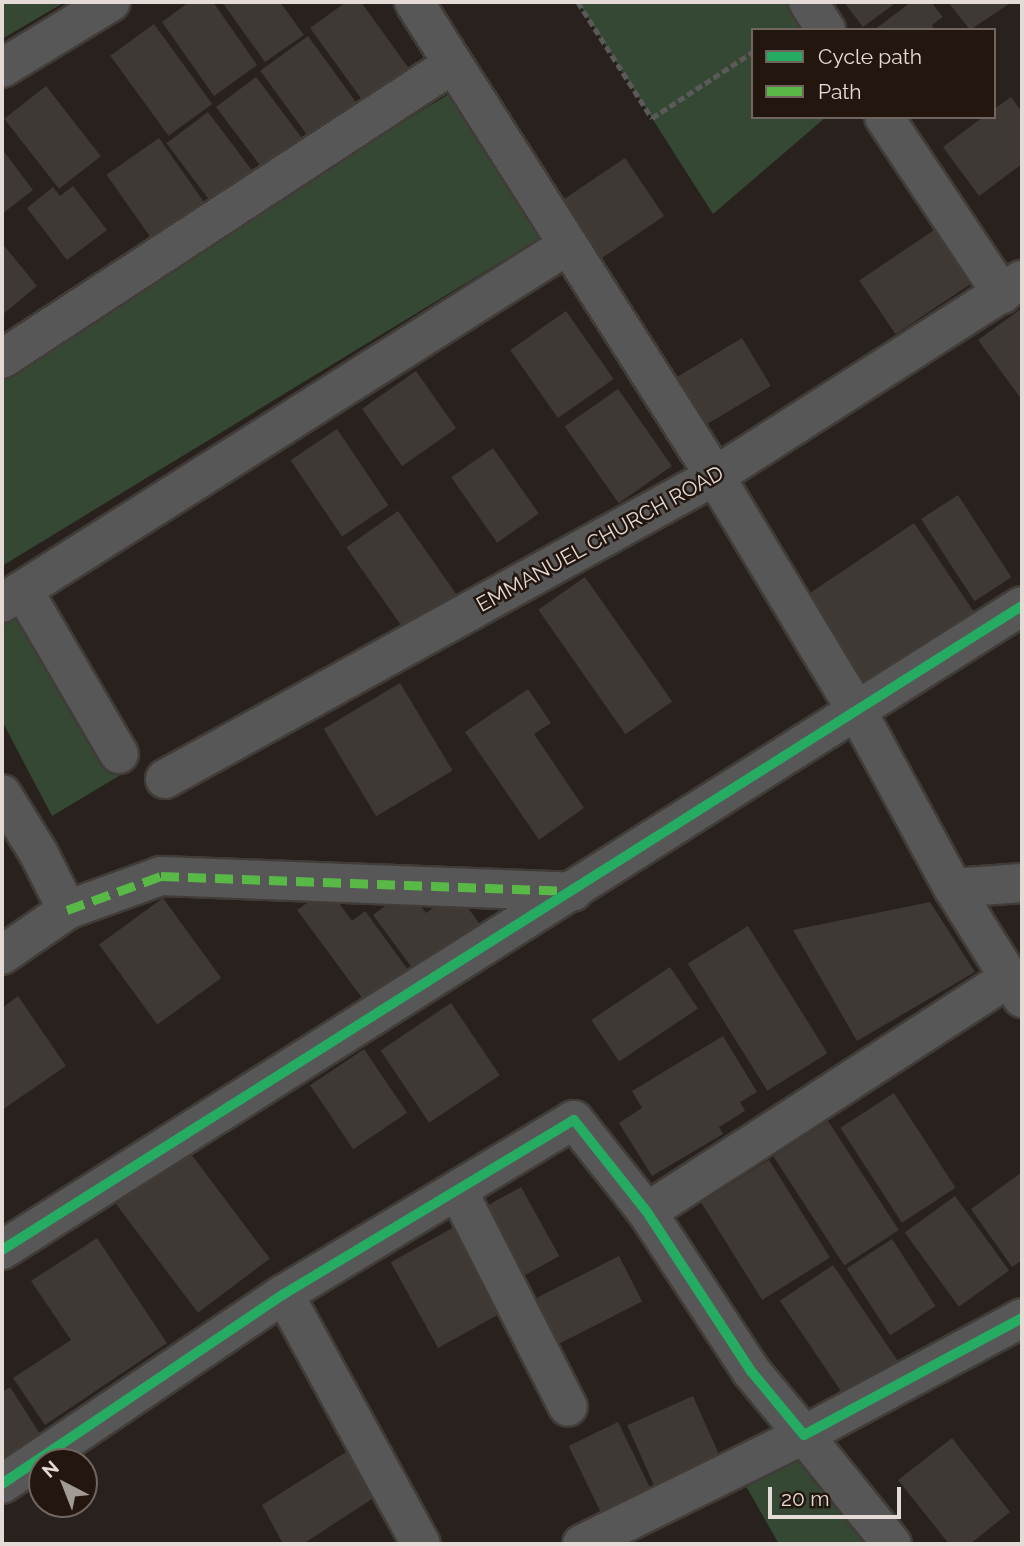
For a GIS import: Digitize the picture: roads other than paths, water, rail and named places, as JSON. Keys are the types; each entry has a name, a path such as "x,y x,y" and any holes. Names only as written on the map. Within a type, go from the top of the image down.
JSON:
{"street":[{"path":"2,68 111,2"},
{"path":"414,2 715,476 858,713 953,888 1016,988 647,1212"},
{"path":"808,2 825,28"},
{"path":"2,359 453,64"},
{"path":"886,119 1012,287"},
{"path":"119,754 13,596 568,245"},
{"name":"EMMANUEL CHURCH ROAD","path":"165,779 715,476 1012,287"},
{"path":"2,1250 858,713 1022,606"},
{"path":"2,794 39,854 67,911"},
{"path":"2,955 67,911 161,876 573,892"},
{"path":"953,888 1022,883"},
{"path":"2,1484 284,1294 574,1120 647,1212 751,1371 892,1544"},
{"path":"458,1191 568,1406"},
{"path":"284,1294 421,1544"},
{"path":"582,1544 804,1435 1022,1318"}]}
